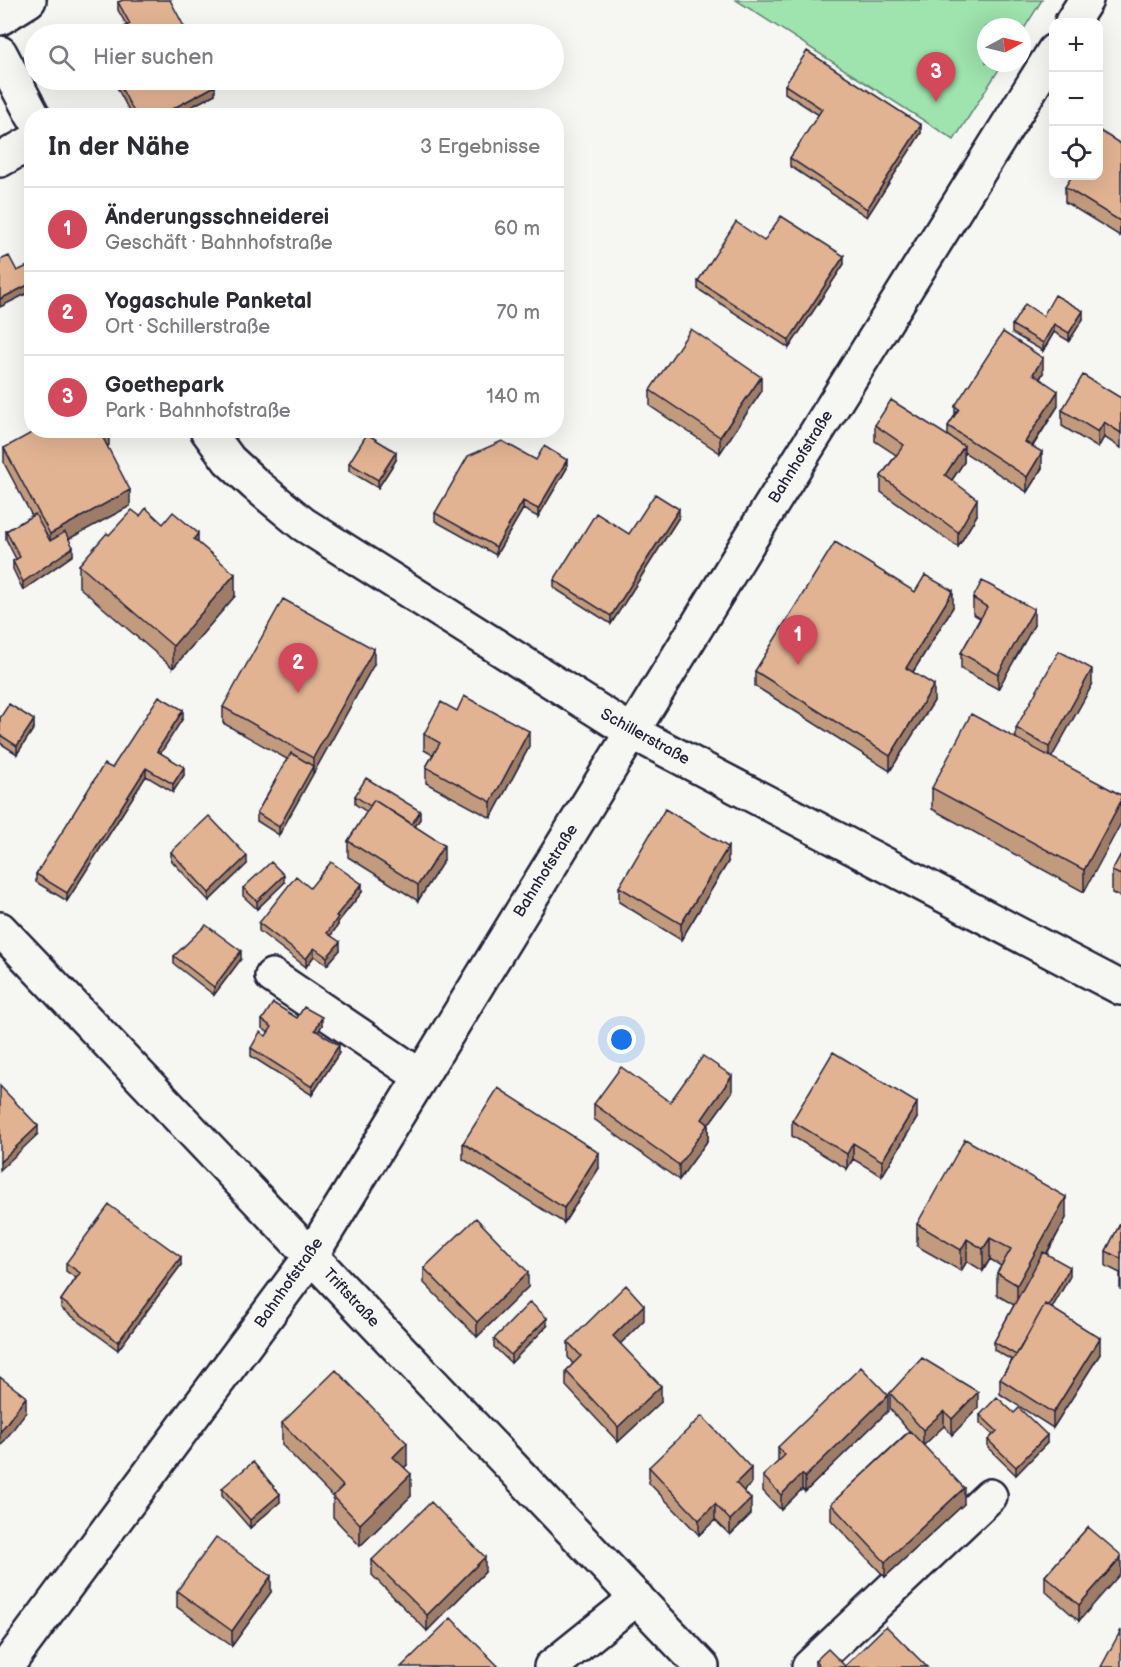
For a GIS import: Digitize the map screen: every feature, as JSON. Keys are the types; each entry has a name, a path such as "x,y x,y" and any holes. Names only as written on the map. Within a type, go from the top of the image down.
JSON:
{"street":[{"path":"0,18 29,0"},
{"path":"1075,18 1086,0"},
{"path":"0,53 29,108"},
{"name":"Bahnhofstraße","path":"6,1667 311,1256 757,528 1049,57"},
{"path":"0,160 24,146"},
{"name":"Schillerstraße","path":"213,438 229,460 303,524 632,732 1121,988"},
{"name":"Triftstraße","path":"0,929 702,1667"},
{"path":"272,976 420,1076"},
{"path":"809,1667 990,1496"},
{"path":"551,1667 637,1598"}],"green space":[{"path":"736,0 1042,0 1031,18 977,18 977,72 997,72 954,140"}],"building":[{"path":"123,0 170,0 183,24 130,24 118,2"},
{"path":"807,51 921,125 867,209 790,158 822,109 785,85"},
{"path":"122,90 208,90 174,108 132,108"},
{"path":"1103,133 1121,144 1120,221 1065,187 1069,180 1103,180"},
{"path":"781,216 844,256 789,340 698,281 736,222 764,241"},
{"path":"9,256 17,271 24,268 24,287 0,299 0,260"},
{"path":"1055,295 1083,311 1069,333 1054,324 1043,343 1012,325 1025,304 1043,316"},
{"path":"691,329 761,377 720,437 650,390"},
{"path":"1003,332 1043,358 1033,374 1058,391 1025,442 1042,452 1027,477 948,426 959,409 955,406"},
{"path":"1083,375 1121,398 1121,433 1104,422 1098,432 1062,410"},
{"path":"891,400 964,446 945,475 977,499 958,532 881,476 904,445 875,425"},
{"path":"24,437 103,438 130,490 50,534 4,448"},
{"path":"365,438 373,438 396,452 378,480 349,463"},
{"path":"502,441 536,460 544,446 567,460 538,509 523,501 496,547 435,513 468,456"},
{"path":"655,494 679,509 611,616 554,580 596,513 629,534"},
{"path":"146,508 163,524 173,512 198,533 194,539 235,574 173,646 79,565 107,533 109,535 132,510 140,516"},
{"path":"35,514 50,541 65,532 73,547 23,582 13,561 20,557 6,531"},
{"path":"835,542 915,592 925,575 953,591 906,668 934,685 890,756 755,671"},
{"path":"982,581 1034,609 998,674 961,653 987,607 973,598"},
{"path":"283,599 374,649 313,758 223,707"},
{"path":"1059,651 1092,669 1049,747 1016,728"},
{"path":"159,696 183,710 157,751 184,767 173,784 146,768 67,893 36,874 104,764 112,768"},
{"path":"464,696 529,731 491,802 426,767 440,743 424,734 441,702 457,711"},
{"path":"9,704 34,720 17,746 0,735 0,718"},
{"path":"971,714 1121,795 1121,801 1084,870 932,788"},
{"path":"291,753 313,766 279,827 257,813"},
{"path":"366,778 420,811 412,824 374,800 370,806 355,796"},
{"path":"374,800 444,845 418,885 348,841"},
{"path":"665,809 728,847 681,924 619,887"},
{"path":"209,816 247,856 209,893 171,852"},
{"path":"1121,854 1121,875 1112,871"},
{"path":"271,862 284,875 257,901 243,888"},
{"path":"331,862 362,884 336,916 338,917 327,933 340,942 327,957 314,948 306,959 259,923 296,876 310,888"},
{"path":"206,925 241,951 214,987 174,956"},
{"path":"273,1003 297,1018 304,1007 322,1017 315,1030 339,1045 312,1087 251,1048 260,1032 266,1036 272,1027 262,1020"},
{"path":"833,1052 917,1103 882,1161 853,1143 847,1154 792,1121"},
{"path":"703,1056 732,1076 702,1119 708,1124 679,1165 594,1104 621,1067 670,1102"},
{"path":"0,1086 38,1126 0,1162"},
{"path":"498,1088 599,1153 564,1208 463,1143"},
{"path":"965,1139 1066,1197 1017,1285 997,1273 1011,1249 990,1238 983,1249 967,1239 961,1250 917,1224"},
{"path":"109,1205 181,1257 118,1342 61,1300 80,1273 66,1263"},
{"path":"476,1218 528,1272 477,1322 424,1268"},
{"path":"1121,1222 1121,1259 1106,1251"},
{"path":"1043,1252 1070,1267 1048,1306 1045,1304 1016,1355 994,1342"},
{"path":"626,1285 644,1305 613,1336 661,1386 618,1427 566,1371 581,1356 568,1342"},
{"path":"530,1302 547,1318 511,1355 494,1339"},
{"path":"1045,1304 1100,1338 1053,1413 1000,1379"},
{"path":"922,1358 978,1392 952,1419 944,1411 923,1430 890,1393"},
{"path":"861,1367 888,1395 805,1477 802,1474 781,1495 763,1476 785,1455 778,1447"},
{"path":"336,1370 407,1443 393,1457 411,1474 360,1524 333,1496 343,1486 282,1423"},
{"path":"0,1377 26,1397 0,1432"},
{"path":"997,1397 1014,1413 1019,1408 1047,1435 1016,1467 988,1440 997,1431 980,1415"},
{"path":"702,1416 751,1468 736,1483 751,1499 730,1520 715,1504 699,1520 649,1467"},
{"path":"910,1431 964,1488 885,1562 831,1504"},
{"path":"253,1462 280,1494 250,1520 222,1488"},
{"path":"431,1502 485,1557 427,1615 372,1560"},
{"path":"1088,1527 1121,1557 1079,1605 1045,1576"},
{"path":"216,1537 271,1576 232,1631 177,1591"},
{"path":"451,1618 499,1667 401,1667"},
{"path":"886,1626 927,1667 821,1667 815,1661 828,1649 845,1666"},
{"path":"1121,1630 1121,1667 1101,1667"}],"place":[{"name":"Goethepark","path":"936,102"},
{"name":"Änderungsschneiderei","path":"798,665"},
{"name":"Yogaschule Panketal","path":"298,693"}]}
